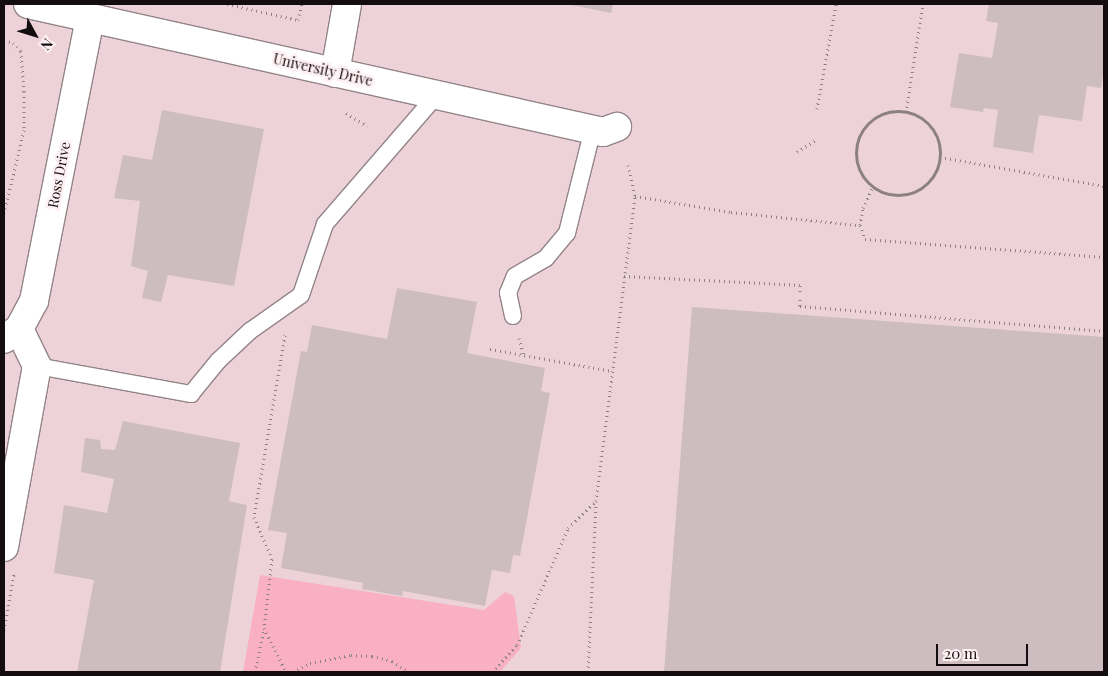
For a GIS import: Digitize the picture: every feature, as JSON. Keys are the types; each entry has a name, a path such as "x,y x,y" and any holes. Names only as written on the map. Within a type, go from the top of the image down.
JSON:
{"street":[{"name":"University Drive","path":"28,4 436,96 605,128"},
{"path":"335,73 347,4"},
{"name":"Ross Drive","path":"37,366 12,334 34,301 90,18"},
{"path":"4,547 37,366"}],"lane":[{"path":"37,366 191,394 218,361 250,331 301,295 326,224 436,96"},
{"path":"513,316 508,293 515,276 546,258 567,233 605,128"}],"path":[{"path":"227,4 298,20 302,4"},
{"path":"817,109 836,4"},
{"path":"906,112 923,4"},
{"path":"4,40 13,43 21,51 24,130 4,213"},
{"path":"893,111 906,112 919,117 929,125 936,137 940,157 933,176 923,187 910,193 896,195 873,187 861,173 856,160 857,146 861,133 869,122 880,115 893,111"},
{"path":"346,113 367,126"},
{"path":"797,152 817,138"},
{"path":"940,157 1104,186"},
{"path":"588,672 596,501 635,196 628,165"},
{"path":"873,187 863,208 860,225 865,239 1104,257"},
{"path":"635,196 731,212 860,225"},
{"path":"624,276 800,285 800,306 1104,331"},
{"path":"255,672 264,628 272,559 254,517 286,329 272,316"},
{"path":"490,348 612,370"},
{"path":"492,672 518,645 568,528 596,501"},
{"path":"264,628 286,672"},
{"path":"293,672 310,663 351,655 372,656 392,661 409,672"},
{"path":"4,668 5,672"}],"shaded area":[{"path":"4,4 1104,4 1104,672 4,672"},
{"path":"260,575 484,610 505,592 514,596 521,648 500,672 243,672"}],"building":[{"path":"567,4 613,4 611,13"},
{"path":"989,4 1104,4 1104,70 1101,88 1087,86 1082,121 1039,115 1033,153 993,147 998,110 984,108 983,112 950,107 959,53 992,58 998,23 986,21"},
{"path":"162,110 264,129 234,286 168,275 161,302 142,298 148,271 131,266 140,201 114,198 123,155 152,160"},
{"path":"397,288 477,302 467,353 545,368 541,391 550,393 520,556 513,555 510,573 492,570 485,606 403,591 402,596 362,589 363,583 281,568 287,533 268,530 301,351 307,352 312,325 387,339"},
{"path":"692,307 1104,337 1104,672 664,672"},
{"path":"123,421 240,443 229,501 247,505 220,672 77,672 94,580 54,573 64,505 107,513 114,479 81,472 85,438 100,440 101,449 115,450"}]}
